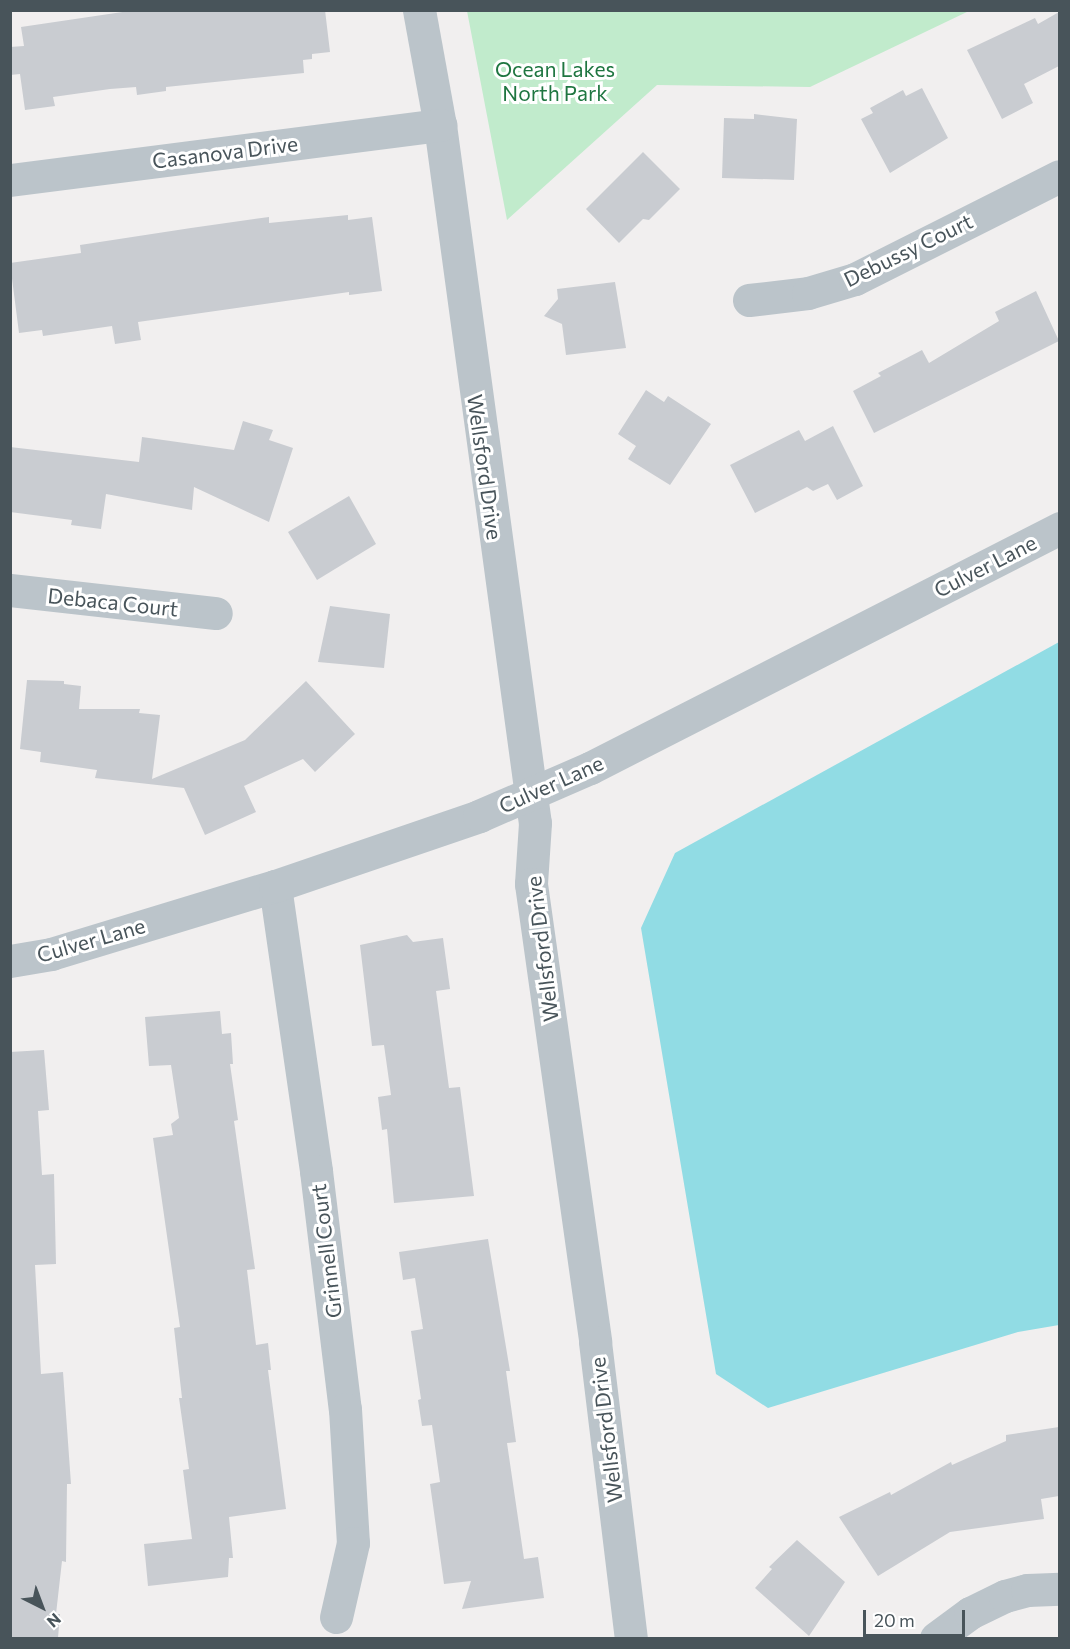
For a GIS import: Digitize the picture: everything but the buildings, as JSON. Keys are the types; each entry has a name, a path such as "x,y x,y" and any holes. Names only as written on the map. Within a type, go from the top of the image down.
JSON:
{"street":[{"name":"Wellsford Drive","path":"419,10 440,125 535,823 531,884 596,1342 631,1638"},
{"name":"Casanova Drive","path":"10,180 440,125"},
{"name":"Debussy Court","path":"749,300 808,293 855,279 1059,176"},
{"name":"Culver Lane","path":"10,961 51,954 275,886 479,816 531,795 590,768 1059,528"},
{"name":"Debaca Court","path":"10,590 216,613"},
{"name":"Grinnell Court","path":"275,886 316,1171 345,1409 353,1543 336,1617"},
{"path":"936,1638 970,1612 1005,1596 1027,1590 1059,1589"}],"green space":[{"name":"Ocean Lakes North Park","path":"467,10 969,11 810,87 657,85 507,220"}],"water":[{"path":"1059,642 1059,1325 1018,1332 768,1408 716,1374 641,928 675,853"}]}
